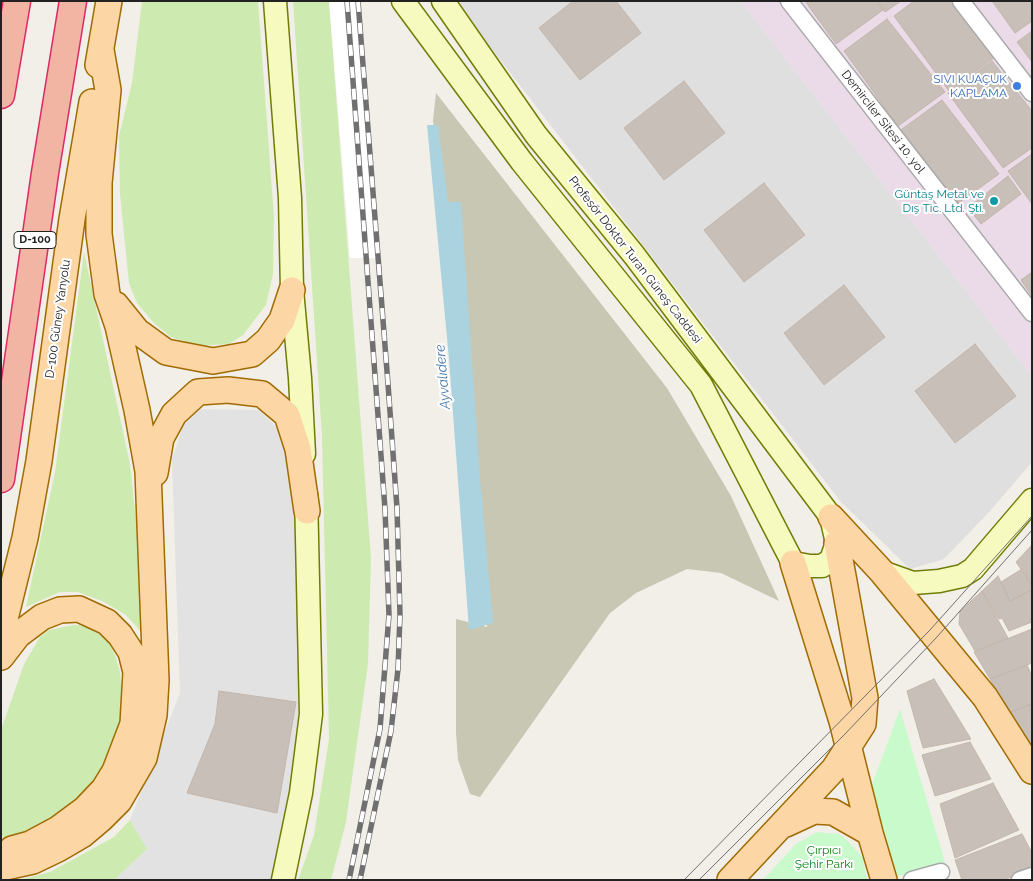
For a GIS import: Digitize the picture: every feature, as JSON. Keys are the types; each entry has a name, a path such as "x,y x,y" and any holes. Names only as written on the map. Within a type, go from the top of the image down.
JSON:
{"highway":[{"path":"1,95 17,1"},
{"name":"D-100","path":"1,479 45,173 73,1"}],"main road":[{"name":"D-100 Güney Yanyolu","path":"1,635 25,538 39,461 72,220 109,1"},
{"path":"275,1 290,198 292,290 300,378 307,511 311,714 302,793 283,880"},
{"path":"403,1 522,162 701,385 793,562 842,721 870,833 884,880"},
{"name":"Profesör Doktor Turan Güneş Caddesi","path":"443,1 536,135 634,255 831,517"},
{"path":"1,868 33,860 82,835 119,801 144,758 154,715 156,680 148,471 137,410 118,326 107,294 99,234 99,183 108,90 101,50"},
{"path":"107,294 124,317 152,344 166,352 213,361 252,354 268,340 282,320 292,290"},
{"path":"150,502 161,438 174,414 198,392 228,390 262,394 286,415 298,449 307,511"},
{"path":"882,572 913,583 939,581 962,576 973,568 1032,500"},
{"path":"730,880 834,769 863,724 865,698 831,517"},
{"path":"831,517 882,572 985,697 1031,766"},
{"path":"793,562 810,566 822,566 831,560 837,543"},
{"path":"1,657 18,635 42,617 60,610 79,609 107,622 120,634 131,652 136,672 134,724 115,771 104,789 85,809 58,829 30,844 1,851"},
{"path":"779,828 814,811 833,812 870,833"}],"street":[{"name":"Demirciler Sitesi 10. yol","path":"789,1 1032,313"},
{"path":"961,1 1032,93"},
{"path":"912,880 941,872"},
{"path":"1020,880 1032,876"}],"shaded area":[{"path":"460,1 741,1 1032,376 1032,462 990,511 944,559 910,569 841,502 461,9"},
{"path":"741,1 1032,1 1032,376"},
{"path":"436,93 667,388 731,496 779,601 721,573 687,569 636,593 610,613 480,797 470,794 458,760 456,733 456,619 487,627 433,120"},
{"path":"198,409 259,410 279,430 291,471 307,691 282,854 271,880 114,880 147,849 130,820 180,693 172,460 183,425"}],"green space":[{"path":"142,1 258,1 274,217 273,274 266,305 243,335 229,344 196,346 171,337 154,323 137,303 129,283 120,194 119,136 132,83"},
{"path":"293,1 329,1 371,558 368,664 346,822 331,880 298,880 314,835 329,739 322,436"},
{"path":"84,252 130,464 141,567 143,634 126,615 102,601 78,592 60,592 26,607 55,472"},
{"path":"74,625 86,626 108,640 115,655 120,672 122,696 121,721 113,746 102,772 84,793 63,811 38,826 8,838 1,837 1,730 24,664 40,637 49,630"},
{"path":"900,709 946,866 892,877 867,798"},
{"path":"130,820 148,849 114,880 19,880 50,872 114,837"},
{"name":"Çırpıcı Şehir Parkı","path":"817,832 839,834 848,841 863,858 867,880 763,880 796,844"}],"water":[{"path":"427,125 438,125 448,202 461,202 480,478 493,623 469,630 449,359"}],"pier":[{"path":"329,1 358,1 378,258 350,258"}],"building":[{"path":"573,1 616,1 641,33 580,80 539,28"},
{"path":"805,1 876,1 883,10 836,44"},
{"path":"877,1 901,1 885,12"},
{"path":"914,1 951,1 995,57 949,91 894,16"},
{"path":"992,1 1032,1 1032,21 1015,33"},
{"path":"887,19 945,92 898,126 844,51"},
{"path":"1032,31 1032,62 1017,42"},
{"path":"992,61 1032,111 1032,148 1003,168 948,93"},
{"path":"684,81 725,133 664,180 624,128"},
{"path":"942,100 999,174 953,207 898,132"},
{"path":"1032,154 1032,204 1008,171"},
{"name":"Güntaş Metal ve Dış Tic. Ltd. Şti.","path":"1008,176 1021,194 981,224 968,208"},
{"path":"764,183 805,235 744,282 704,230"},
{"path":"1032,272 1032,296 1021,280"},
{"path":"844,285 885,337 824,385 784,333"},
{"path":"975,344 1016,396 955,443 915,391"},
{"path":"1032,545 1032,585 1016,562"},
{"path":"1022,569 1032,585 1032,590 1010,601 1001,582"},
{"path":"998,576 1010,601 1032,590 1032,622 1009,631 1002,618 999,619 982,591"},
{"path":"982,591 1008,638 975,651 959,624 960,611"},
{"path":"1032,629 1032,663 990,679 974,652"},
{"path":"1027,665 1032,676 1032,704 1010,712 990,679"},
{"path":"934,679 971,739 923,748 907,691"},
{"path":"219,691 296,702 277,813 187,793 215,724"},
{"path":"1032,704 1032,744 1031,745 1011,712"},
{"path":"970,742 991,779 935,796 922,755"},
{"path":"993,783 1019,830 955,858 940,804"},
{"path":"1022,834 1032,853 1032,871 1002,880 962,880 955,860"}],"tram line":[{"path":"684,880 930,630 1032,516"},
{"path":"699,880 845,734 936,638 1032,530"}],"railway":[{"path":"347,1 385,509 389,615 380,729 349,880"},
{"path":"358,1 397,508 400,615 398,669 391,731 360,880"}],"place":[{"name":"SIVI KUAÇUK KAPLAMA","path":"1017,86"},
{"name":"Güntaş Metal ve Dış Tic. Ltd. Şti.","path":"994,201"}],"water label":[{"name":"Ayvalıdere","path":"443,377"}]}
